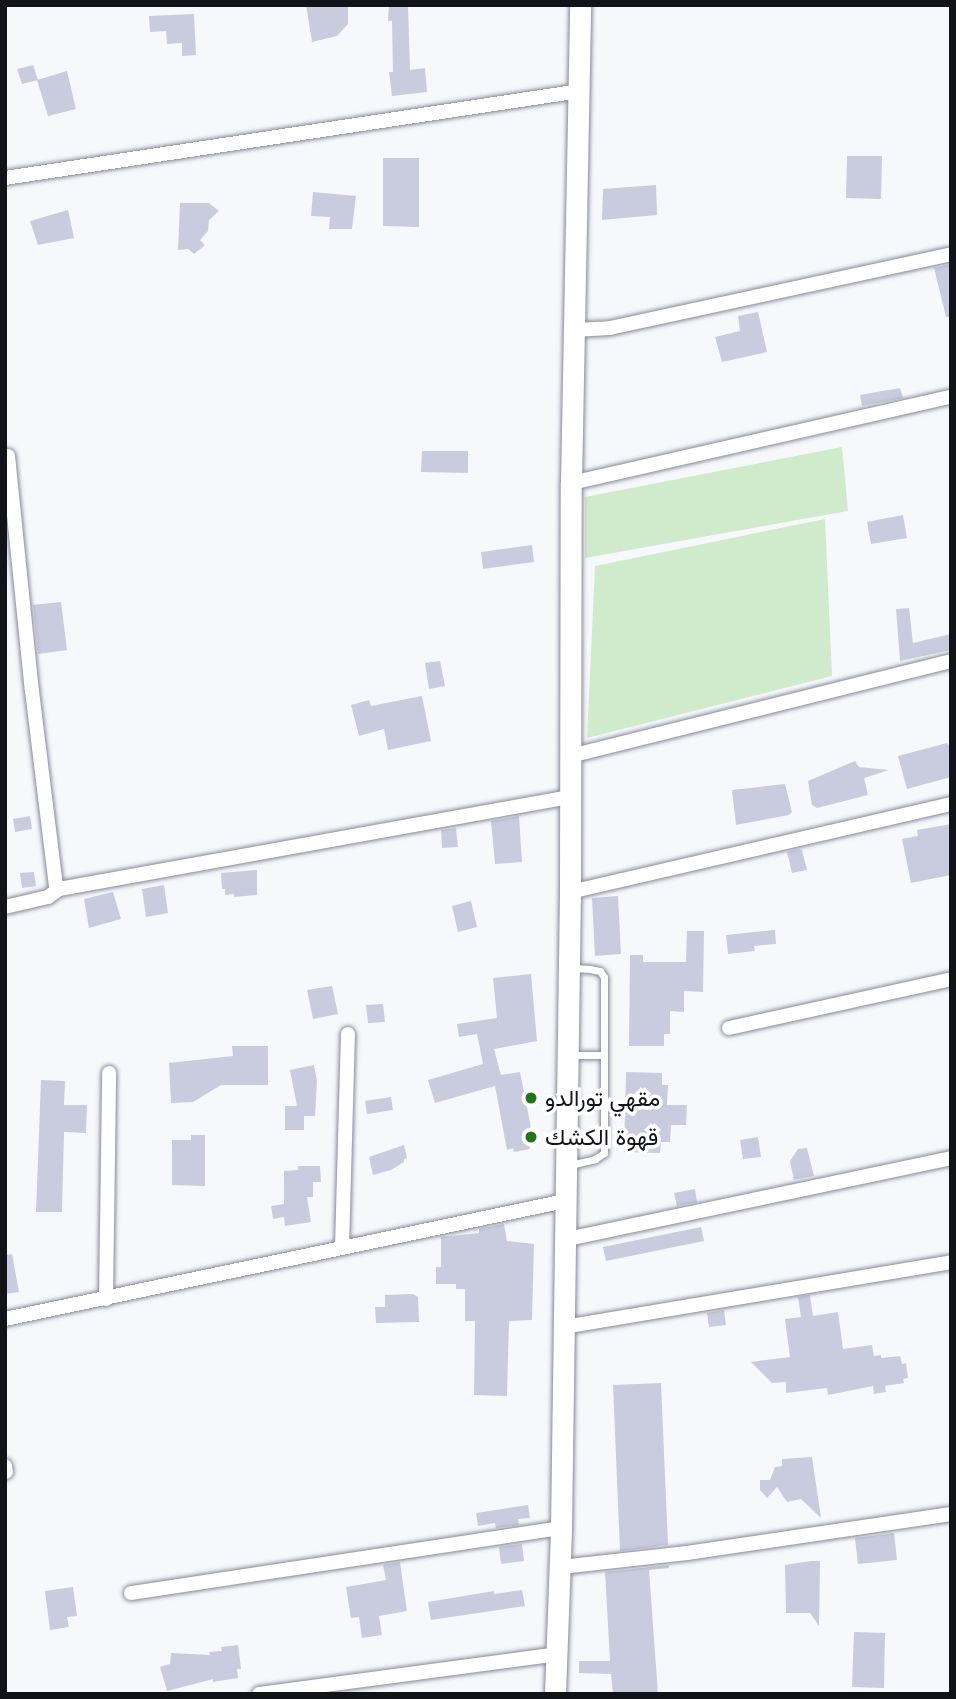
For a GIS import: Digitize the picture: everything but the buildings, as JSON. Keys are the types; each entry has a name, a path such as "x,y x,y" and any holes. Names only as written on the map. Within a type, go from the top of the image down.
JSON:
{"main road":[{"path":"555,1694 559,1654 561,1567 570,892 571,483 580,5"}],"street":[{"path":"5,178 580,90"},
{"path":"574,330 610,328 951,254"},
{"path":"571,483 951,397"},
{"path":"8,456 32,691 56,886 59,889"},
{"path":"570,755 951,661"},
{"path":"5,908 48,897 59,889 570,797"},
{"path":"570,892 951,804"},
{"path":"729,1028 951,979"},
{"path":"342,1247 348,1034"},
{"path":"106,1298 109,1073"},
{"path":"564,1240 951,1158"},
{"path":"5,1319 565,1201"},
{"path":"564,1327 951,1262"},
{"path":"561,1567 687,1553 951,1514"},
{"path":"131,1593 561,1528"},
{"path":"259,1694 559,1654"}],"lane":[{"path":"566,1166 595,1159 604,1153 604,977 600,971 568,968"},
{"path":"568,1055 604,1055"}],"green space":[{"path":"842,447 848,511 585,558 585,497"},
{"path":"825,519 832,676 587,738 595,566"}],"place":[{"name":"مقهي تورالدو","path":"531,1098"},
{"name":"قهوة الكشك","path":"531,1137"}]}
